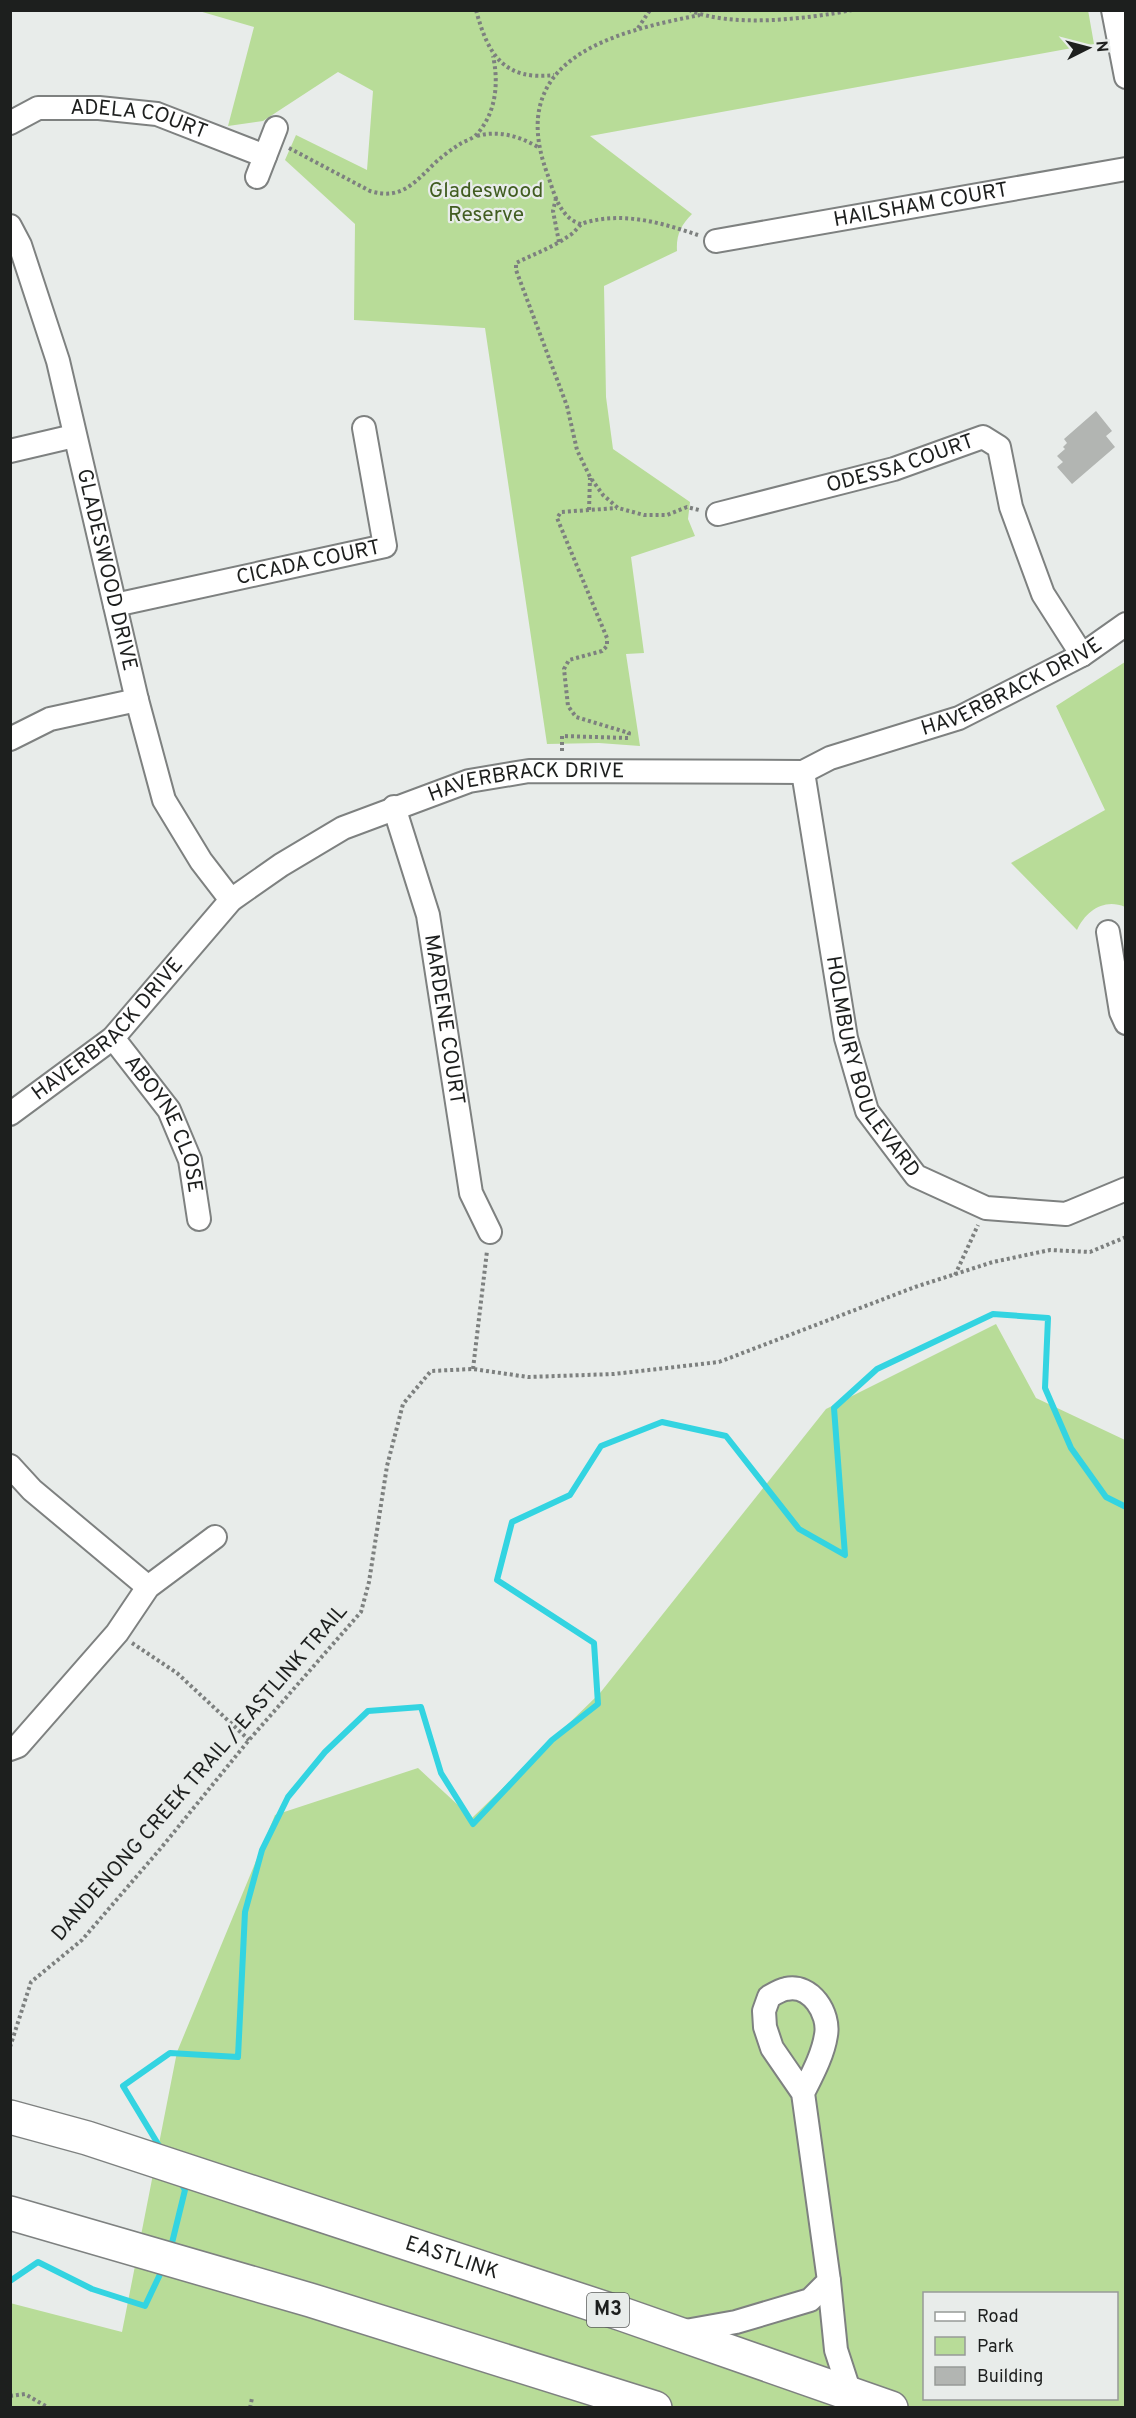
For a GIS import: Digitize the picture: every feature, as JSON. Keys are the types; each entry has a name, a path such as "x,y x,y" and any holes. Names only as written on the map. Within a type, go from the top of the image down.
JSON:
{"highway":[{"name":"EASTLINK","path":"10,2117 87,2138 324,2216 676,2333 891,2408"},
{"path":"10,2213 310,2300 655,2408"}],"street":[{"path":"1113,10 1125,77"},
{"name":"ADELA COURT","path":"10,123 38,108 99,108 157,114 267,150"},
{"name":"HAILSHAM COURT","path":"716,241 1125,169"},
{"name":"GLADESWOOD DRIVE","path":"10,226 20,245 58,361 137,700 164,800 201,861 231,900"},
{"name":"CICADA COURT","path":"115,605 385,546 364,428"},
{"path":"10,451 74,436"},
{"name":"ODESSA COURT","path":"718,514 894,469 983,437 999,447 1011,507 1043,594 1082,655"},
{"name":"HAVERBRACK DRIVE","path":"10,1114 113,1038 231,900 281,865 343,828 394,807 469,781 529,771 803,772 830,758 960,718 1082,655 1125,624"},
{"path":"10,740 50,719 137,700"},
{"name":"HOLMBURY BOULEVARD","path":"803,772 846,1038 867,1111 916,1176 986,1209 1066,1214 1125,1189"},
{"name":"MARDENE COURT","path":"394,807 428,915 471,1193 490,1232"},
{"path":"1108,932 1121,1012 1125,1023"},
{"name":"ABOYNE CLOSE","path":"113,1038 170,1110 190,1160 199,1219"},
{"path":"10,1466 32,1490 148,1587"},
{"path":"10,1749 18,1746 117,1633 148,1587 215,1537"},
{"path":"803,2093 829,2281 836,2350 850,2393"},
{"path":"676,2333 736,2322 810,2300 829,2281"}],"path":[{"path":"475,136 486,120 495,99 497,78 493,56 476,10"},
{"path":"638,29 650,10"},
{"path":"689,10 700,15 741,20 808,17 852,10"},
{"path":"700,15 619,35 583,52 555,75 548,85 539,108 536,131 539,147 561,210 571,221 581,224 627,218 654,221 716,241"},
{"path":"493,56 525,75 555,75"},
{"path":"267,150 384,195 398,192 419,180 451,150 475,136 487,133 507,134 539,147"},
{"path":"556,196 553,211 559,242"},
{"path":"581,224 572,235 516,263 516,270 567,406 577,450 590,477 603,495 618,508"},
{"path":"589,510 590,477"},
{"path":"563,770 562,736 628,738 629,733 576,717 568,706 564,669 568,660 602,651 607,646 607,638 556,518 561,512 618,508 644,515 667,515 687,507 718,514"},
{"path":"955,1275 986,1209"},
{"path":"473,1369 490,1232"},
{"name":"DANDENONG CREEK TRAIL / EASTLINK TRAIL","path":"10,2047 31,1982 82,1940 249,1740 361,1612 369,1582 387,1466 403,1404 431,1371 473,1369 528,1377 614,1374 719,1362 915,1287 993,1262 1050,1250 1090,1252 1125,1237"},
{"path":"117,1633 177,1673 249,1740"},
{"path":"10,2396 25,2394 49,2408"},
{"path":"250,2408 252,2398"}],"green space":[{"name":"Gladeswood Reserve","path":"1088,10 1094,44 590,136 692,214 680,231 677,251 604,286 606,397 613,449 690,502 688,519 695,536 631,557 644,653 626,654 640,746 599,743 547,744 485,328 354,320 355,224 285,160 296,135 367,170 373,91 338,72 263,121 228,126 254,27 199,11"},
{"path":"1125,662 1125,907 1110,904 1096,908 1085,917 1077,930 1011,863 1105,810 1056,706"},
{"path":"996,1324 1036,1398 1125,1440 1125,2407 11,2407 10,2303 122,2332 177,2052 275,1815 418,1768 472,1818 600,1693 826,1409"}],"building":[{"path":"1096,411 1112,431 1106,436 1115,447 1072,484 1057,467 1063,462 1057,456 1065,449 1063,447 1067,443 1064,439"}],"waterway":[{"path":"161,2149 123,2086 170,2053 238,2057 245,1912 262,1850 288,1797 325,1752 368,1711 421,1707 441,1773 473,1824 552,1740 598,1704 594,1643 497,1580 512,1522 570,1495 601,1446 662,1422 726,1436 799,1529 845,1555 834,1408 877,1369 993,1314 1048,1318 1045,1388 1071,1448 1106,1497 1126,1507"},
{"path":"170,2251 185,2190 180,2181"},
{"path":"10,2281 38,2262 92,2289 145,2306 163,2268"}]}
